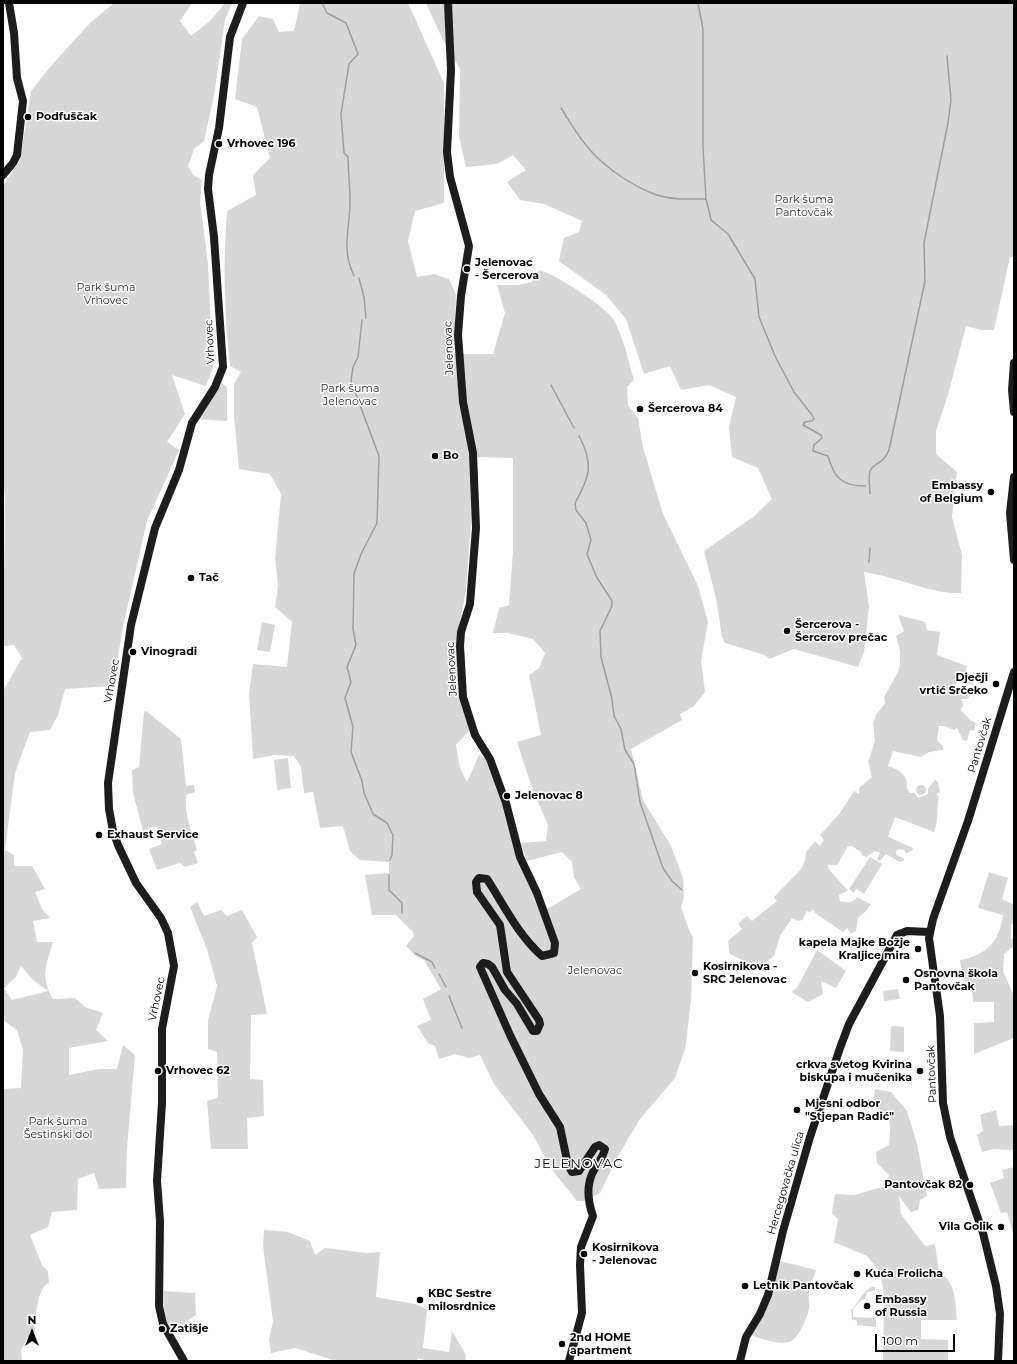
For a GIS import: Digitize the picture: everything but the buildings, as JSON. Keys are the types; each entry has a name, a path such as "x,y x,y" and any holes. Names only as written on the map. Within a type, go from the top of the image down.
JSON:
{"street":[{"path":"3,175 13,163 17,155 23,101 17,78 14,33 9,3"},
{"name":"Vrhovec","path":"184,1361 163,1324 159,1306 160,1220 157,1181 162,1103 162,1029 174,966 168,933 161,918 136,883 118,845 113,831 109,808 108,783 131,625 154,528 179,470 192,423 215,387 223,367 214,237 208,189 209,174 219,128 230,38 243,3"},
{"name":"Jelenovac","path":"448,3 451,70 447,152 450,177 469,246 461,296 458,335 464,402 473,453 476,528 470,604 461,632 460,646 463,697 475,735 490,759 506,803 520,857 537,893 555,943 554,952 546,956 542,956 532,947 518,929 487,879 479,878 476,882 477,892 500,925 507,972 539,1020 540,1024 537,1031 533,1031 530,1027 517,1004 506,990 492,967 484,963 480,968 539,1094 560,1127 568,1165 572,1172 579,1171 595,1147 599,1145 605,1149 604,1154 592,1174 589,1184 589,1205 593,1216 581,1247 580,1265 582,1313 569,1361"},
{"path":"1014,363 1012,390 1014,412"},
{"path":"1014,477 1010,513 1014,560"},
{"name":"Pantovčak","path":"998,1361 1000,1314 996,1286 983,1233 950,1137 943,1102 940,1016 930,932 968,821 1014,672"},
{"name":"Hercegovačka ulica","path":"740,1361 746,1337 760,1314 768,1295 783,1231 810,1137 849,1024 897,935 907,931 930,932"}],"green space":[{"name":"Park šuma Vrhovec","path":"114,3 192,3 180,21 191,36 210,21 225,3 232,3 225,20 214,96 204,141 194,149 188,166 193,175 202,180 200,202 208,263 213,368 206,386 172,375 185,414 167,442 179,450 147,521 123,627 113,686 65,689 58,715 50,730 30,732 15,773 5,850 14,855 14,866 32,866 45,889 35,892 42,909 50,918 33,921 37,942 53,942 46,964 45,977 49,991 53,999 75,998 85,1007 103,1013 96,1030 108,1041 69,1048 69,1075 99,1069 117,1069 123,1045 135,1055 127,1148 126,1188 99,1189 94,1173 78,1179 77,1210 52,1212 48,1227 30,1235 42,1265 48,1271 49,1283 44,1286 41,1292 37,1308 34,1338 28,1337 21,1350 22,1361 4,1361 3,1089 21,1088 23,1050 17,1030 3,1020 3,691 22,658 14,645 3,646 5,499 3,480 3,186 20,160 31,91 50,67 90,23","holes":["21,966 32,979 48,991 12,1000 4,988 16,977"]},
{"name":"Park šuma Jelenovac","path":"300,3 408,3 444,83 444,203 415,211 408,241 417,277 434,274 449,279 456,295 454,354 493,354 505,313 497,285 518,285 532,282 539,270 546,272 578,291 608,313 617,326 628,357 634,380 627,387 628,405 638,418 643,447 663,514 698,586 708,622 701,661 705,692 694,706 680,714 682,720 631,749 643,800 671,846 683,878 684,898 681,907 693,937 691,999 685,1049 675,1078 640,1119 618,1156 600,1193 584,1201 577,1201 550,1167 533,1135 494,1084 480,1055 469,1058 455,1054 439,1059 435,1046 428,1043 417,1026 431,1020 423,999 441,989 424,960 417,957 406,946 414,936 413,932 396,915 372,915 365,875 389,873 389,862 360,860 350,851 343,826 320,828 313,792 304,793 301,767 294,756 275,755 253,759 249,694 253,664 287,667 292,622 275,607 278,587 275,558 281,494 270,474 239,469 234,417 234,384 241,372 230,366 226,327 225,269 227,211 256,195 253,175 270,158 257,107 235,99 242,39 259,16 273,19 279,32 294,31","holes":["470,457 513,458 513,551 509,605 499,608 493,633 508,633 533,639 545,653 539,668 529,675 541,735 517,742 532,788 548,825 546,841 521,843 527,861 562,852 572,862 574,877 581,889 542,912 488,759 479,755 467,782 460,768 456,745 470,730 460,701 457,665 457,637 466,591 471,523"]},
{"name":"Park šuma Pantovčak","path":"426,3 1014,3 1014,257 1010,257 994,330 981,330 966,326 948,395 936,431 936,454 957,472 952,517 962,555 961,593 943,592 864,572 869,607 864,652 858,667 794,649 769,659 765,655 725,643 722,637 716,598 704,551 753,517 772,499 758,468 732,457 729,427 736,397 709,385 681,390 670,366 644,374 626,319 606,295 559,261 564,238 579,232 582,221 544,204 520,200 507,182 526,170 513,155 497,164 466,167 459,136 460,69 443,40"},
{"path":"222,383 227,387 227,421 196,419"},
{"path":"898,615 925,622 927,630 940,632 937,655 967,666 965,676 975,680 973,685 957,681 956,685 969,696 968,699 961,699 963,704 961,710 970,720 976,723 974,731 970,730 967,741 963,740 957,728 954,730 945,726 939,726 937,741 943,746 943,750 929,752 921,757 893,751 888,766 904,775 908,791 910,793 915,793 918,798 928,794 928,789 935,780 938,782 940,792 936,794 939,797 934,832 895,817 888,837 913,848 912,851 906,853 904,850 899,849 896,851 896,854 904,859 904,861 900,862 886,854 880,861 877,859 880,853 875,851 866,857 852,846 848,846 837,865 828,865 828,868 848,891 839,895 840,901 850,902 857,897 872,905 869,906 867,910 858,918 856,931 851,934 847,928 843,932 815,913 813,909 810,912 807,911 802,920 798,921 792,918 780,936 774,956 760,967 756,967 730,954 728,941 742,929 738,924 747,916 752,921 777,901 774,897 801,869 805,861 806,852 815,841 820,846 824,840 820,835 840,813 854,791 859,794 859,788 872,777 868,762 875,741 873,723 876,715 885,703 884,697 898,672 900,665 900,651 896,636 904,631"},
{"path":"262,622 275,625 270,652 257,650"},
{"path":"146,711 181,739 186,786 194,785 195,792 186,795 186,809 197,850 194,852 198,863 185,867 180,863 157,870 149,849 162,844 157,826 143,831 133,793 132,770 139,767 144,712"},
{"path":"288,758 291,788 277,790 274,760"},
{"path":"919,785 923,785 926,790 923,795 919,795 916,792 916,788"},
{"path":"870,857 882,864 864,894 856,889 854,893 849,889"},
{"path":"989,872 1008,878 1002,899 1014,905 1014,923 1011,924 1011,939 1014,939 1014,946 1004,954 1003,971 1014,996 1014,1038 974,1054 974,1023 994,1022 994,1002 973,1002 971,981 963,981 960,960 978,955 990,946 995,940 1001,924 1003,915 978,908"},
{"path":"197,902 204,916 221,910 227,916 242,910 257,937 252,943 267,1014 251,1015 250,1079 263,1080 264,1116 247,1118 248,1149 211,1149 207,1101 218,1098 217,1052 208,1049 208,1020 217,986 207,949 190,907"},
{"path":"817,950 846,971 836,988 821,981 823,994 808,1002 792,992 798,986"},
{"path":"898,989 900,999 884,1001 883,991"},
{"path":"891,1026 904,1027 904,1052 890,1051"},
{"path":"875,1089 891,1092 907,1111 917,1144 927,1196 920,1200 918,1210 911,1212 899,1196 901,1214 925,1246 935,1244 939,1272 949,1281 954,1293 957,1320 921,1320 921,1339 948,1340 948,1361 883,1361 884,1295 880,1272 867,1256 834,1242 838,1219 832,1213 835,1194 854,1195 886,1186 889,1175 877,1163 876,1152 889,1145 890,1125 884,1113 873,1104"},
{"path":"996,1110 999,1126 1014,1125 1014,1150 993,1149 982,1152 977,1135 983,1131 980,1115"},
{"path":"1014,1167 1013,1234 1007,1212 1001,1213 990,1183 1004,1178 1002,1170"},
{"path":"264,1230 288,1232 310,1241 315,1255 325,1248 366,1253 380,1252 376,1297 415,1304 427,1309 423,1348 449,1352 452,1331 466,1355 465,1361 429,1361 418,1358 416,1361 336,1361 295,1348 271,1353 269,1340 273,1321 263,1246"},
{"path":"780,1261 816,1270 809,1296 809,1309 804,1323 796,1337 785,1343 766,1340 753,1336 752,1334 765,1313"},
{"path":"872,1287 875,1287 875,1291 867,1292 865,1299 861,1300 853,1309 853,1317 876,1318 876,1327 857,1325 857,1321 852,1319 851,1310 863,1294"},
{"path":"164,1291 195,1293 196,1315 171,1332 166,1322 164,1312"}],"waterway":[{"path":"322,3 327,13 346,23 358,54 349,64 341,114 344,153 348,157 350,192 347,246 350,265 354,276"},
{"path":"698,3 703,29 703,147 706,199 711,220 728,234 755,279 759,317 775,356 794,392 814,419 812,421 805,422 803,425 821,435 822,438 814,445 813,451 828,456 833,470 840,479 857,486 865,486"},
{"path":"870,494 869,480 871,468 882,461 889,450 925,281 924,243 948,123 951,100 947,56"},
{"path":"561,108 591,151 621,177 648,192 663,197 706,199"},
{"path":"359,278 364,297 366,318"},
{"path":"362,320 358,357 353,367 351,381 379,456 377,523 361,554 354,574 353,629 356,645 347,667 351,682 345,698 353,727 351,752 362,781 364,793 373,814 387,823 393,835 392,855 390,860"},
{"path":"551,385 574,428"},
{"path":"579,436 587,454 588,470 584,485 575,503 576,510 586,523 591,540 587,554 596,576 612,601 612,606 600,631 601,657 612,699 614,716 621,729 625,750 634,764 640,802 663,868 672,881 682,890"},
{"name":"Jelenovac","path":"869,562 870,548"},
{"path":"389,875 389,890 402,903 402,913"},
{"path":"415,953 432,962 435,968"},
{"path":"439,974 446,987"},
{"path":"449,996 462,1028"}],"place":[{"name":"Podfuščak","path":"28,117"},
{"name":"Vrhovec 196","path":"219,144"},
{"name":"Jelenovac - Šercerova","path":"467,269"},
{"name":"Šercerova 84","path":"640,409"},
{"name":"Bo","path":"435,456"},
{"name":"Embassy of Belgium","path":"991,492"},
{"name":"Tač","path":"191,578"},
{"name":"Šercerova - Šercerov prečac","path":"787,631"},
{"name":"Vinogradi","path":"133,652"},
{"name":"Dječji vrtić Srčeko","path":"996,684"},
{"name":"Jelenovac 8","path":"507,796"},
{"name":"Exhaust Service","path":"99,835"},
{"name":"kapela Majke Božje Kraljice mira","path":"918,949"},
{"name":"Kosirnikova - SRC Jelenovac","path":"695,973"},
{"name":"Osnovna škola Pantovčak","path":"906,980"},
{"name":"Vrhovec 62","path":"158,1071"},
{"name":"crkva svetog Kvirina biskupa i mučenika","path":"920,1071"},
{"name":"Mjesni odbor \"Stjepan Radić\"","path":"797,1110"},
{"name":"Pantovčak 82","path":"970,1185"},
{"name":"Vila Golik","path":"1001,1227"},
{"name":"Kosirnikova - Jelenovac","path":"584,1254"},
{"name":"Kuća Frolicha","path":"857,1274"},
{"name":"Letnik Pantovčak","path":"745,1286"},
{"name":"KBC Sestre milosrdnice","path":"420,1300"},
{"name":"Embassy of Russia","path":"867,1306"},
{"name":"Zatišje","path":"162,1329"},
{"name":"2nd HOME apartment","path":"562,1344"}],"district":[{"name":"JELENOVAC","path":"579,1164"}],"park label":[{"name":"Park šuma Šestinski dol","path":"58,1128"}]}
